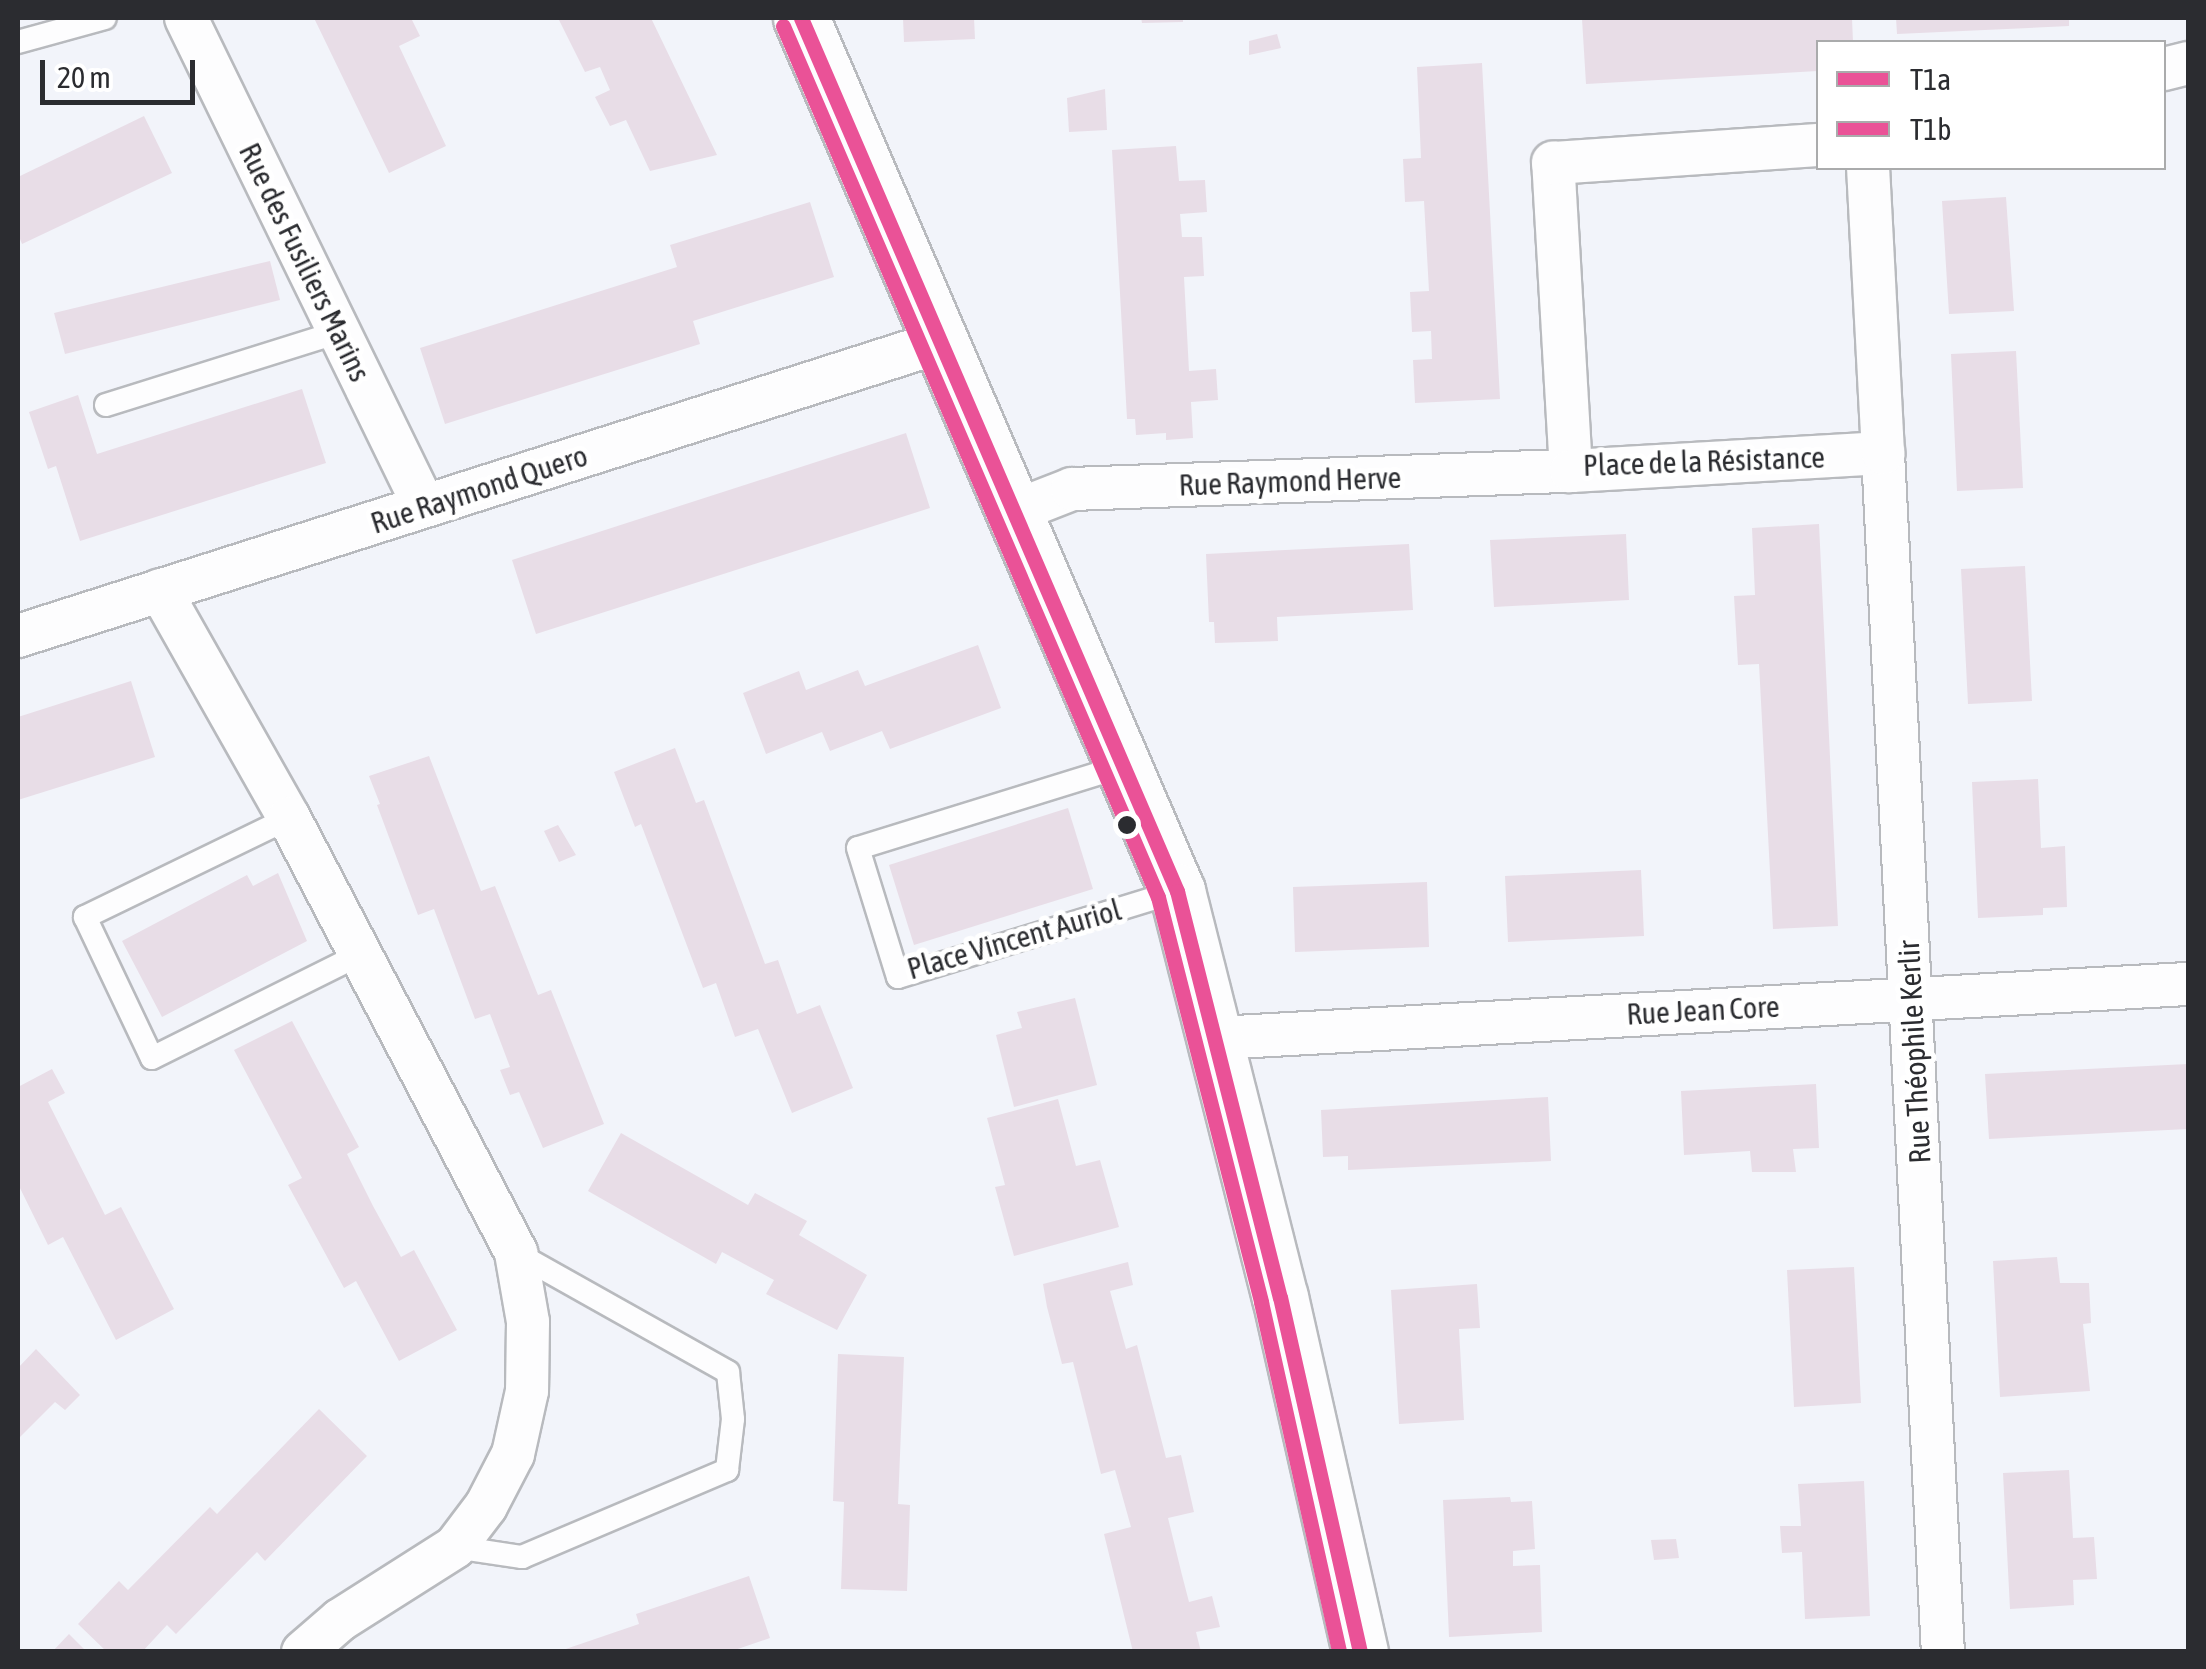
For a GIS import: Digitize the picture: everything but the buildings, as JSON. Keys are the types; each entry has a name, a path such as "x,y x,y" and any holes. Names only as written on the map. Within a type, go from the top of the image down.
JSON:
{"street":[{"name":"Rue des Fusiliers Marins","path":"186,18 424,506"},
{"path":"801,18 1177,892 1218,1038 1360,1652"},
{"name":"Place de la Résistance","path":"1816,145 1553,163 1571,471 1882,452"},
{"path":"1868,170 1882,452"},
{"name":"Rue Raymond Quero","path":"18,636 940,342"},
{"name":"Rue Théophile Kerlir","path":"1882,452 1943,1652"},
{"name":"Rue Raymond Herve","path":"1013,512 1072,489 1571,471"},
{"path":"160,590 289,818 516,1253 528,1322 528,1391 513,1454 486,1506 454,1547 340,1620 303,1652"},
{"name":"Rue Jean Core","path":"1218,1038 2188,984"}],"lane":[{"path":"18,42 105,18"},
{"path":"106,405 339,332"},
{"name":"Place Vincent Auriol","path":"1123,766 858,848 898,977 1177,892"},
{"path":"289,818 85,917 152,1058 361,954"},
{"path":"454,1547 522,1558 727,1470 733,1419 728,1372 516,1253"}],"transit line":[{"name":"T1a","path":"801,18 1177,891 1280,1297 1360,1652"},
{"name":"T1b","path":"783,26 1158,897 1261,1302 1339,1652"}]}
